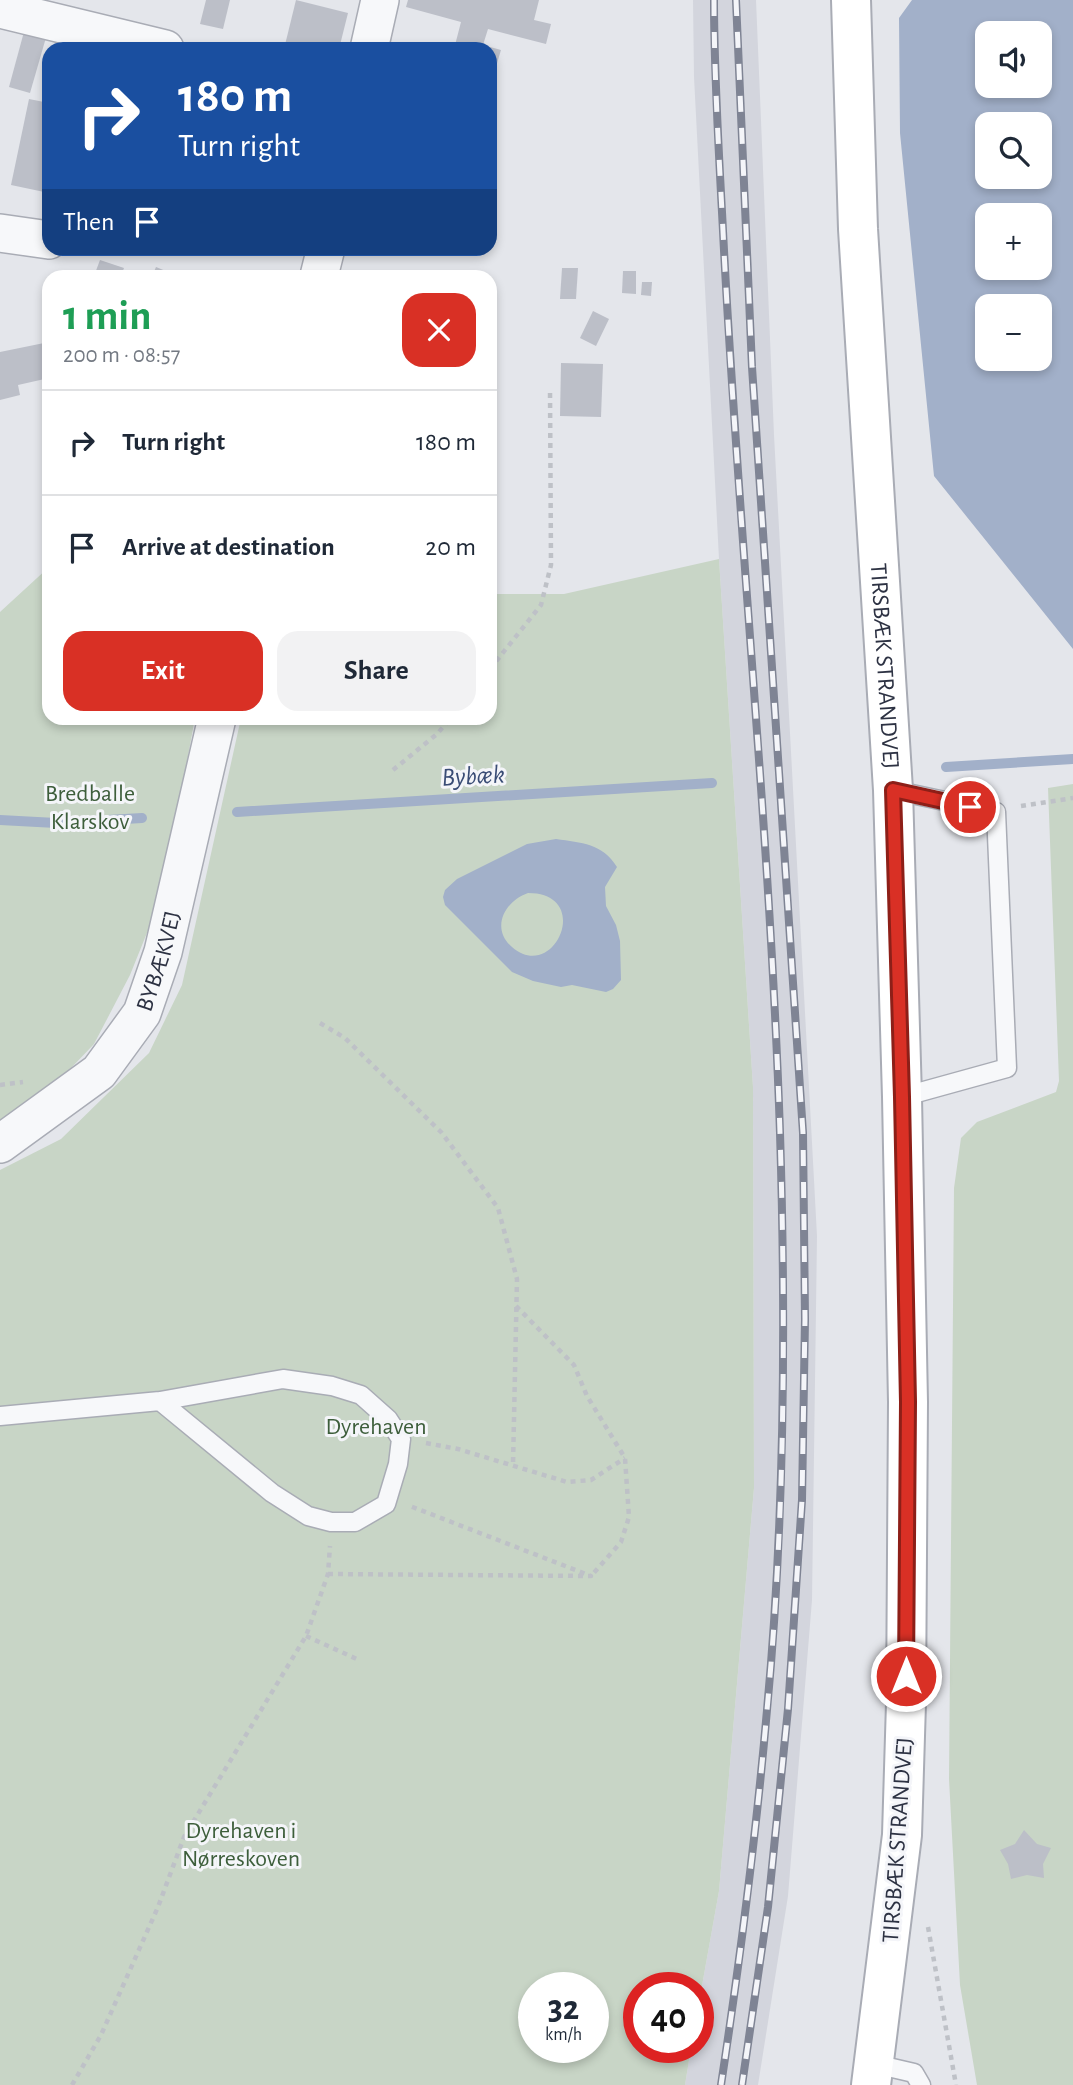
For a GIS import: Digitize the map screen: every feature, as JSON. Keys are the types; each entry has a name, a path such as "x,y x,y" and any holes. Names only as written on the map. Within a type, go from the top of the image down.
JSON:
{"street":[{"path":"371,42 380,0"},
{"name":"TIRSBÆK STRANDVEJ","path":"851,0 858,229 893,790 908,1402 902,1835 873,2075"},
{"path":"0,9 136,42"},
{"path":"0,233 42,239"},
{"name":"BYBÆKVEJ","path":"0,1144 99,1072 142,1013 163,953 216,725"}],"lane":[{"path":"893,790 996,812 1007,1068 902,1097"},
{"path":"0,1416 160,1401 283,1379 320,1385 360,1395 388,1419 401,1439 398,1464 386,1504 355,1522 331,1522 308,1516 272,1493 160,1401"},
{"path":"873,2075 914,2073 921,2085"}],"path":[{"path":"497,659 541,605 551,565 550,388"},
{"path":"393,770 445,725"},
{"path":"996,812 1035,802 1073,798"},
{"path":"320,1023 345,1038 441,1132 498,1209 517,1279 513,1465"},
{"path":"328,1574 591,1576 621,1542 629,1517 625,1458 587,1396 574,1365 516,1306"},
{"path":"401,1439 458,1449 567,1482 591,1480 625,1458"},
{"path":"388,1498 591,1576"},
{"path":"72,2085 101,2035 158,1907 184,1837 306,1636 328,1574 331,1522"},
{"path":"306,1636 359,1660"},
{"path":"926,1918 956,2085"}],"shaded area":[{"path":"693,0 756,0 774,435 817,1236 812,1600 788,1896 758,2085 685,2085 689,2063 714,2063 714,1972 704,1972 719,1891 754,1488 753,1087 719,559 694,77"}],"green space":[{"name":"Dyrehaven","path":"719,559 753,1087 754,1488 719,1891 704,1972 623,1972 623,2063 689,2063 685,2085 0,2085 0,1170 61,1139 149,1053 182,985 239,725 497,725 497,594 564,594"},
{"name":"Bredballe Klarskov","path":"42,573 42,725 194,725 163,893 130,975 94,1044 50,1090 0,1122 0,612"},
{"path":"1073,784 1073,2085 977,2085 960,1985 949,1779 954,1188 961,1138 977,1122 1056,1092 1059,1081 1048,788"}],"water":[{"path":"912,0 1073,0 1073,649 934,476 900,133 899,18"},
{"path":"556,839 583,843 605,853 617,867 605,887 606,906 616,925 620,941 621,980 613,989 606,992 572,985 561,987 533,981 512,972 445,905 445,890 457,879 527,844","holes":["528,893 548,897 559,907 563,920 560,934 553,946 542,954 527,955 505,940 501,924 503,916 513,902"]}],"building":[{"path":"206,0 230,0 223,29 200,24"},
{"path":"296,0 348,13 341,42 286,42"},
{"path":"408,0 539,0 534,20 551,24 546,44 488,29 484,42 456,42 461,22 406,7"},
{"path":"25,28 47,34 45,42 42,42 42,51 30,93 9,87"},
{"path":"29,99 42,102 42,192 11,185"},
{"path":"100,260 124,268 123,270 96,270"},
{"path":"562,268 578,268 576,299 560,299"},
{"path":"623,271 636,271 636,294 622,293"},
{"path":"642,282 652,282 651,296 641,295"},
{"path":"593,311 609,319 596,346 580,338"},
{"path":"42,343 42,380 18,385 20,395 0,400 0,352"},
{"path":"561,363 603,364 601,417 560,416"},
{"path":"1024,1830 1037,1844 1051,1848 1043,1864 1044,1878 1027,1875 1011,1879 1008,1864 1000,1850 1015,1844"}],"waterway":[{"path":"946,767 1073,759"},
{"name":"Bybæk","path":"237,812 712,783"},
{"name":"Bybæk","path":"0,820 56,823 142,818"}],"railway":[{"path":"714,0 729,344 769,907 780,1133 783,1277 781,1494 773,1638 753,1851 721,2085"},
{"path":"736,0 752,367 803,1133 805,1319 802,1500 788,1709 768,1907 742,2085"}],"route":[{"path":"906,1676 908,1402 893,790 970,807"}],"park label":[{"name":"Dyrehaven i Nørreskoven","path":"241,1844"}]}
